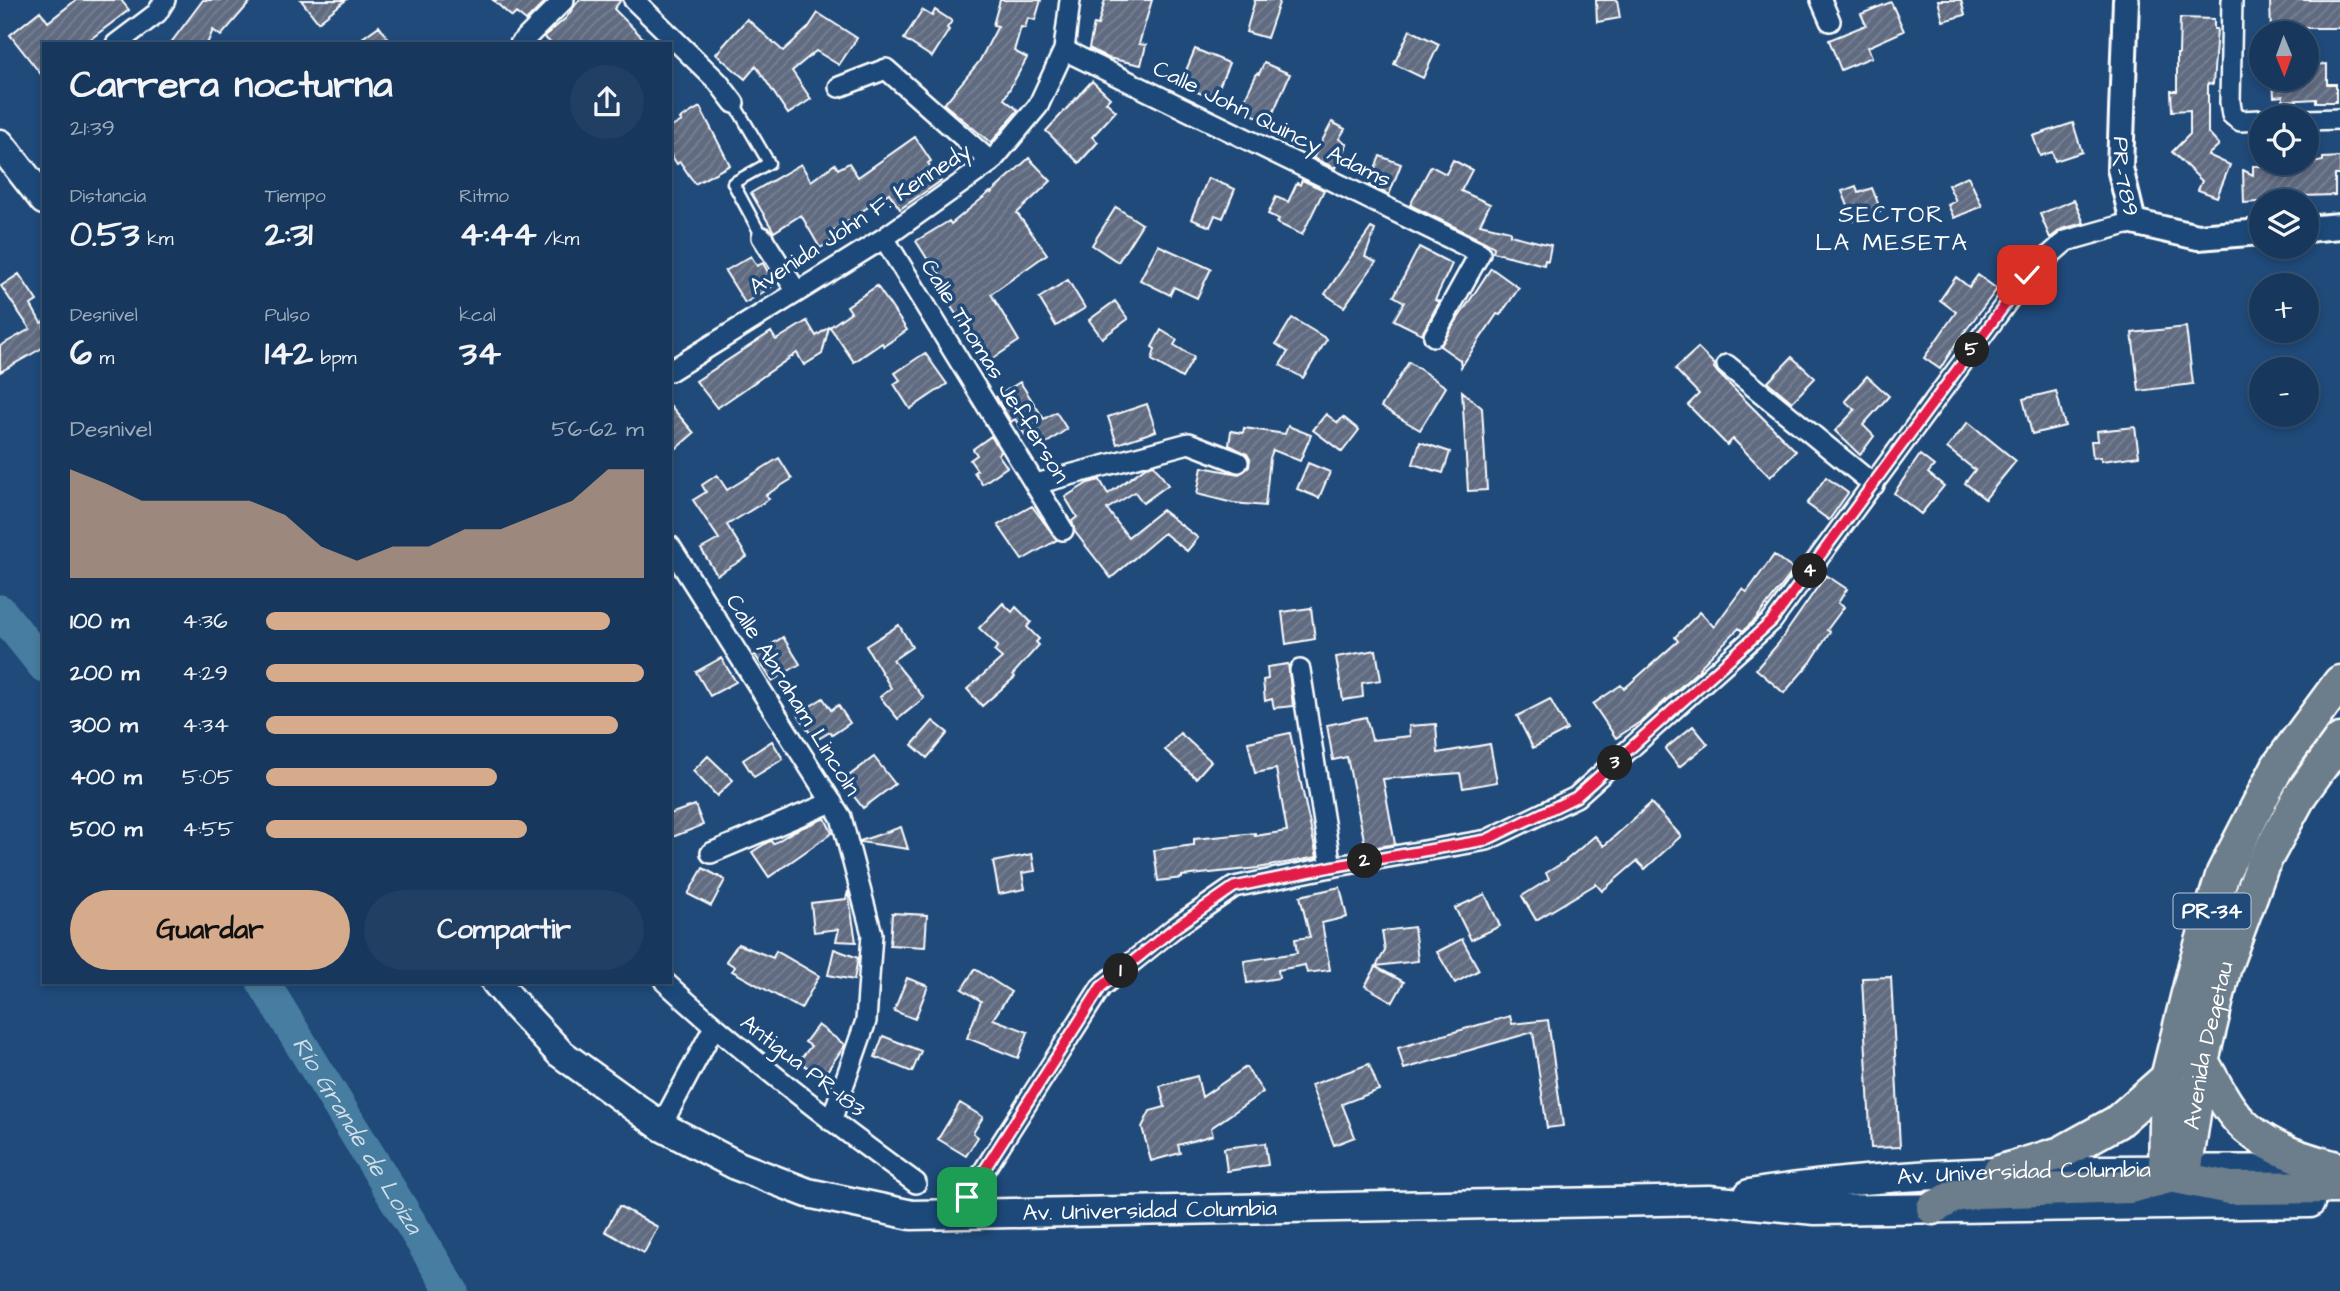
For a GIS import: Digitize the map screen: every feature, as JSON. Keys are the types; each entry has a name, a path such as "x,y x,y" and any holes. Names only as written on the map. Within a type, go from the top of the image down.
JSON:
{"main road":[{"path":"0,145 42,198"},
{"name":"Avenida Degetau","path":"2176,1173 2167,1078 2195,965 2223,873 2278,766 2340,682"},
{"name":"Avenida Degetau","path":"2176,1173 2225,966 2262,866 2301,794 2340,740"},
{"name":"Av. Universidad Columbia","path":"498,984 561,1053 661,1126 738,1166 808,1193 912,1215 1709,1200 1815,1210 2340,1202"},
{"path":"2202,1060 2230,1109 2246,1128 2293,1156 2340,1169"},
{"path":"1999,1172 2061,1153 2117,1122 2167,1078"},
{"name":"Av. Universidad Columbia","path":"1709,1200 1815,1184 1999,1172 2176,1173 2340,1169"},
{"path":"1933,1209 1955,1196 1978,1192 2130,1187 2176,1173 2230,1188 2340,1187"}],"street":[{"path":"119,42 157,13 165,0"},
{"path":"522,42 564,0"},
{"path":"634,0 718,82 734,103"},
{"name":"Avenida John F. Kennedy","path":"672,370 884,238 991,162 1038,106 1065,50 1070,0"},
{"path":"1821,0 1830,22"},
{"name":"PR-789","path":"2126,0 2120,168 2133,222 2198,237 2249,233"},
{"path":"2232,0 2230,102 2232,115 2240,121 2249,121"},
{"name":"Calle John Quincy Adams","path":"1065,50 1480,253 1434,336"},
{"path":"839,87 886,69 991,162"},
{"path":"2319,120 2340,119"},
{"path":"961,1214 967,1197 1101,987 1173,929 1234,887 1486,840 1576,797 1772,621 2027,275 2066,241 2133,222"},
{"path":"2319,228 2340,226"},
{"path":"762,237 797,292"},
{"name":"Calle Thomas Jefferson","path":"884,238 1063,530"},
{"path":"1727,365 1874,485"},
{"path":"1036,484 1189,443 1238,462"},
{"name":"Calle Abraham Lincoln","path":"672,549 841,817 872,934 866,1021 831,1121"},
{"path":"1300,670 1331,867"},
{"path":"711,853 832,802"},
{"name":"Antigua PR-183","path":"667,984 714,1027 831,1121 916,1183"},
{"path":"661,1126 714,1027"}],"lane":[{"path":"734,103 769,163 733,183 762,237"}],"building":[{"path":"76,0 121,0 129,10 87,42 42,42 42,75 10,35 40,11 48,22"},
{"path":"203,0 252,0 221,36 213,30 208,42 172,42"},
{"path":"301,0 346,0 318,22"},
{"path":"493,0 546,1 526,21 516,13 512,17"},
{"path":"579,0 621,0 614,9 647,42 550,42 544,37 566,18"},
{"path":"1000,0 1041,0 1035,20 1028,18 1025,28 1021,27 1014,51 1027,58 1004,99 1018,110 991,143 944,104 979,62 998,26 993,25"},
{"path":"1105,0 1152,0 1139,44 1146,45 1141,65 1108,58 1089,48 1094,24 1098,25"},
{"path":"1255,0 1280,0 1267,38 1246,32"},
{"path":"1596,0 1617,0 1620,18 1597,22"},
{"path":"1938,0 1961,0 1965,15 1943,21"},
{"path":"2270,0 2340,0 2340,28 2319,28 2319,21 2271,21"},
{"path":"1891,2 1904,31 1868,47 1872,57 1841,70 1829,40 1866,25 1861,14"},
{"path":"922,10 932,16 935,10 952,21 932,57 904,39"},
{"path":"818,13 857,38 839,65 816,51 792,71 811,99 788,114 756,66 745,79 716,54 747,19 783,51 808,28"},
{"path":"2180,18 2214,19 2214,29 2217,29 2213,84 2208,83 2208,133 2219,145 2208,155 2230,165 2217,197 2198,190 2202,181 2172,152 2190,134 2190,110 2172,111 2171,91 2177,91"},
{"path":"379,26 391,42 357,42"},
{"path":"1410,30 1439,44 1423,78 1394,64"},
{"path":"1195,49 1229,63 1214,99 1180,85"},
{"path":"1264,63 1290,74 1269,122 1240,109"},
{"path":"2319,64 2327,64 2327,84 2336,84 2336,102 2316,102 2316,99 2283,101 2283,96 2274,97 2274,91 2319,91"},
{"path":"1092,81 1110,98 1106,102 1116,111 1092,137 1098,142 1079,163 1046,131"},
{"path":"700,107 730,165 695,184 680,162 677,164 672,156 672,127 682,121 680,119"},
{"path":"1332,122 1345,129 1339,139 1347,144 1335,168 1313,158"},
{"path":"2073,123 2082,152 2055,161 2052,152 2040,156 2033,136"},
{"path":"915,137 941,181 900,209 889,193 833,231 837,238 820,248 801,215 774,232 751,193 801,164 811,181 835,164 838,169 849,163 858,177"},
{"path":"1380,156 1401,164 1389,195 1369,185"},
{"path":"2340,157 2340,175 2335,175 2335,195 2319,195 2319,189 2249,189 2249,203 2244,203 2243,170 2249,175 2319,175 2319,162 2323,161 2323,158"},
{"path":"1029,158 1051,181 1017,213 1047,254 991,294 1019,341 983,365 966,339 971,337 946,299 953,294 916,241 949,221 951,224 991,193"},
{"path":"1453,160 1472,170 1461,191 1490,204 1480,224 1551,245 1548,261 1545,260 1544,265 1493,252 1494,247 1410,205 1431,166 1446,174"},
{"path":"1968,176 1982,206 1954,218 1948,205 1956,201 1948,185"},
{"path":"1208,178 1235,189 1223,218 1215,215 1210,227 1191,219"},
{"path":"1302,180 1324,190 1302,235 1277,223 1279,219 1268,214 1276,197 1288,202 1297,183 1300,185"},
{"path":"1856,186 1858,193 1872,188 1881,211 1854,221 1842,191"},
{"path":"2074,200 2084,223 2062,229 2050,238 2040,214"},
{"path":"1116,207 1142,224 1118,262 1092,245"},
{"path":"1371,228 1375,230 1365,257 1376,262 1344,307 1325,294"},
{"path":"1158,245 1211,269 1197,298 1174,287 1170,295 1140,280"},
{"path":"1419,247 1452,264 1435,300 1439,302 1422,334 1394,320 1404,302 1394,296"},
{"path":"751,256 757,266 763,263 775,285 745,303 725,271"},
{"path":"1491,268 1519,288 1500,315 1497,314 1461,367 1460,360 1440,346"},
{"path":"19,274 37,301 31,305 42,322 42,348 0,372 0,346 30,329 1,286"},
{"path":"1978,275 1997,289 1940,369 1924,358 1956,312 1940,300 1956,277 1969,287"},
{"path":"1068,280 1085,308 1056,326 1039,298"},
{"path":"877,286 907,330 854,362 830,327 851,312 847,306"},
{"path":"1115,301 1128,319 1102,338 1089,320"},
{"path":"1292,318 1327,339 1303,378 1280,365 1288,352 1276,344"},
{"path":"807,321 816,336 829,327 822,354 804,365 797,353 717,408 696,381 771,332 776,340"},
{"path":"2186,327 2193,384 2139,391 2132,333"},
{"path":"1161,330 1177,340 1174,345 1194,357 1182,378 1152,360 1155,349 1152,347"},
{"path":"1698,348 1715,365 1714,368 1719,374 1796,451 1770,477 1733,439 1727,445 1688,405 1699,394 1675,369"},
{"path":"925,353 947,384 910,409 894,384 900,380 895,373"},
{"path":"1792,357 1815,378 1792,402 1768,382"},
{"path":"1409,362 1446,387 1420,430 1381,407"},
{"path":"1867,376 1889,396 1863,425 1874,436 1860,455 1835,431 1855,410 1845,401"},
{"path":"1020,382 1044,419 1056,412 1067,429 1035,451 1015,419 1011,422 996,397"},
{"path":"1462,391 1482,408 1487,490 1468,491"},
{"path":"2056,391 2065,426 2032,434 2023,399"},
{"path":"1147,404 1156,431 1117,444 1108,417"},
{"path":"672,407 694,433 672,452"},
{"path":"1326,414 1338,423 1343,417 1359,430 1342,452 1313,430"},
{"path":"1968,422 2016,461 1985,499 1965,483 1975,470 1947,448"},
{"path":"1288,426 1311,435 1300,461 1273,450 1265,506 1233,503 1197,494 1202,467 1239,474 1249,467 1250,459 1247,454 1229,445 1231,431 1243,433 1244,428 1285,434"},
{"path":"2135,427 2139,456 2101,461 2101,457 2093,458 2091,441 2098,441 2097,431"},
{"path":"991,436 1007,467 982,484 970,460 977,455 973,449"},
{"path":"1420,442 1450,452 1443,473 1413,464"},
{"path":"1920,455 1934,466 1928,473 1944,486 1921,514 1894,493"},
{"path":"779,458 792,479 766,495 769,499 727,525 747,557 717,575 701,549 719,539 693,500 706,492 702,485 717,475 727,490"},
{"path":"1308,463 1330,472 1319,498 1297,489"},
{"path":"1154,465 1168,485 1143,503 1135,492 1107,509 1128,537 1162,510 1198,538 1187,551 1164,533 1111,578 1075,532 1072,521 1077,517 1065,497 1088,483 1100,480 1108,494 1146,467"},
{"path":"1826,477 1848,493 1829,520 1807,504"},
{"path":"1032,506 1057,540 1022,560 998,525"},
{"path":"1774,555 1794,570 1755,620 1743,631 1739,628 1700,669 1646,718 1616,738 1593,704 1621,685 1624,689 1678,641 1675,637 1700,612 1714,627 1742,589 1747,592"},
{"path":"1826,575 1847,589 1838,603 1844,607 1827,630 1830,632 1811,662 1784,693 1756,669 1778,644"},
{"path":"1003,603 1012,612 1016,607 1031,622 1027,627 1039,639 1036,642 1039,645 1013,674 1015,677 982,706 967,689 1002,658 994,651 998,646 979,628"},
{"path":"1311,608 1315,639 1286,644 1282,612"},
{"path":"899,625 912,647 893,660 924,698 898,719 880,697 891,688 866,646"},
{"path":"783,637 800,664 772,681 755,655"},
{"path":"1376,650 1381,680 1362,683 1363,697 1343,700 1336,657"},
{"path":"721,658 736,682 710,696 696,672"},
{"path":"1288,664 1293,706 1274,708 1272,699 1265,701 1263,680 1268,679 1267,667"},
{"path":"823,698 831,710 838,705 850,723 832,735 830,732 815,741 798,714"},
{"path":"1550,699 1567,730 1533,748 1517,716"},
{"path":"1366,717 1372,740 1410,736 1409,726 1436,724 1438,753 1490,744 1497,782 1463,788 1460,773 1383,779 1395,844 1366,849 1347,757 1333,760 1327,725"},
{"path":"933,721 948,733 927,758 912,745"},
{"path":"1693,726 1708,744 1679,767 1665,749"},
{"path":"1180,733 1211,761 1196,778 1165,750"},
{"path":"1290,733 1317,857 1158,881 1154,850 1194,845 1194,839 1255,833 1255,836 1287,831 1276,769 1255,773 1248,742"},
{"path":"772,741 783,759 754,777 743,760"},
{"path":"708,756 733,780 717,796 693,771"},
{"path":"874,757 895,784 863,808 842,781"},
{"path":"1651,803 1681,836 1645,869 1637,861 1602,891 1596,884 1536,920 1522,896 1549,879 1546,873 1595,836 1604,846"},
{"path":"695,805 703,825 672,837 672,813"},
{"path":"825,818 832,833 769,877 752,852 768,842 773,844 794,831"},
{"path":"901,827 908,849 860,842 860,841"},
{"path":"1032,854 1035,871 1022,873 1025,889 999,894 993,862"},
{"path":"703,868 725,880 711,906 688,894"},
{"path":"1340,887 1347,917 1322,923 1330,970 1307,973 1305,965 1278,970 1279,978 1247,983 1244,961 1297,953 1295,939 1310,937 1300,896"},
{"path":"848,891 856,942 836,941 839,929 814,932 811,903 846,899"},
{"path":"1485,894 1500,926 1471,940 1455,908"},
{"path":"892,913 927,915 925,947 890,945"},
{"path":"1414,927 1418,961 1376,966 1385,951 1382,931"},
{"path":"1462,939 1479,970 1455,983 1437,952"},
{"path":"738,944 773,958 776,951 819,976 801,1009 732,971 735,967 726,961"},
{"path":"834,949 858,958 854,980 828,975"},
{"path":"1376,967 1404,982 1393,1002 1365,986"},
{"path":"975,969 1011,992 993,1019 1028,1032 1018,1058 967,1038 981,1001 962,989"},
{"path":"1891,977 1900,1147 1871,1148 1862,978"},
{"path":"907,978 928,986 915,1019 894,1011"},
{"path":"1510,1016 1512,1024 1548,1020 1563,1126 1547,1128 1533,1032 1404,1069 1398,1048"},
{"path":"818,1025 845,1045 822,1078 799,1061 811,1046 805,1042"},
{"path":"883,1036 921,1051 912,1072 875,1057"},
{"path":"1369,1064 1379,1090 1342,1104 1355,1137 1334,1145 1311,1085"},
{"path":"1246,1067 1263,1092 1211,1128 1213,1135 1178,1145 1180,1153 1151,1161 1142,1127 1150,1111 1165,1107 1160,1086 1197,1076 1202,1097"},
{"path":"960,1103 983,1117 973,1133 978,1137 966,1156 938,1139"},
{"path":"1265,1143 1268,1165 1227,1171 1224,1148"},
{"path":"619,1206 658,1227 644,1253 605,1231"}],"waterway":[{"name":"Río Grande de Loíza","path":"0,611 42,664"},
{"name":"Río Grande de Loíza","path":"264,984 452,1291"}],"district":[{"name":"SECTOR LA MESETA","path":"1892,229"}],"route":[{"path":"967,1197 1101,987 1173,929 1234,887 1486,840 1576,797 1772,621 2027,275"}]}
